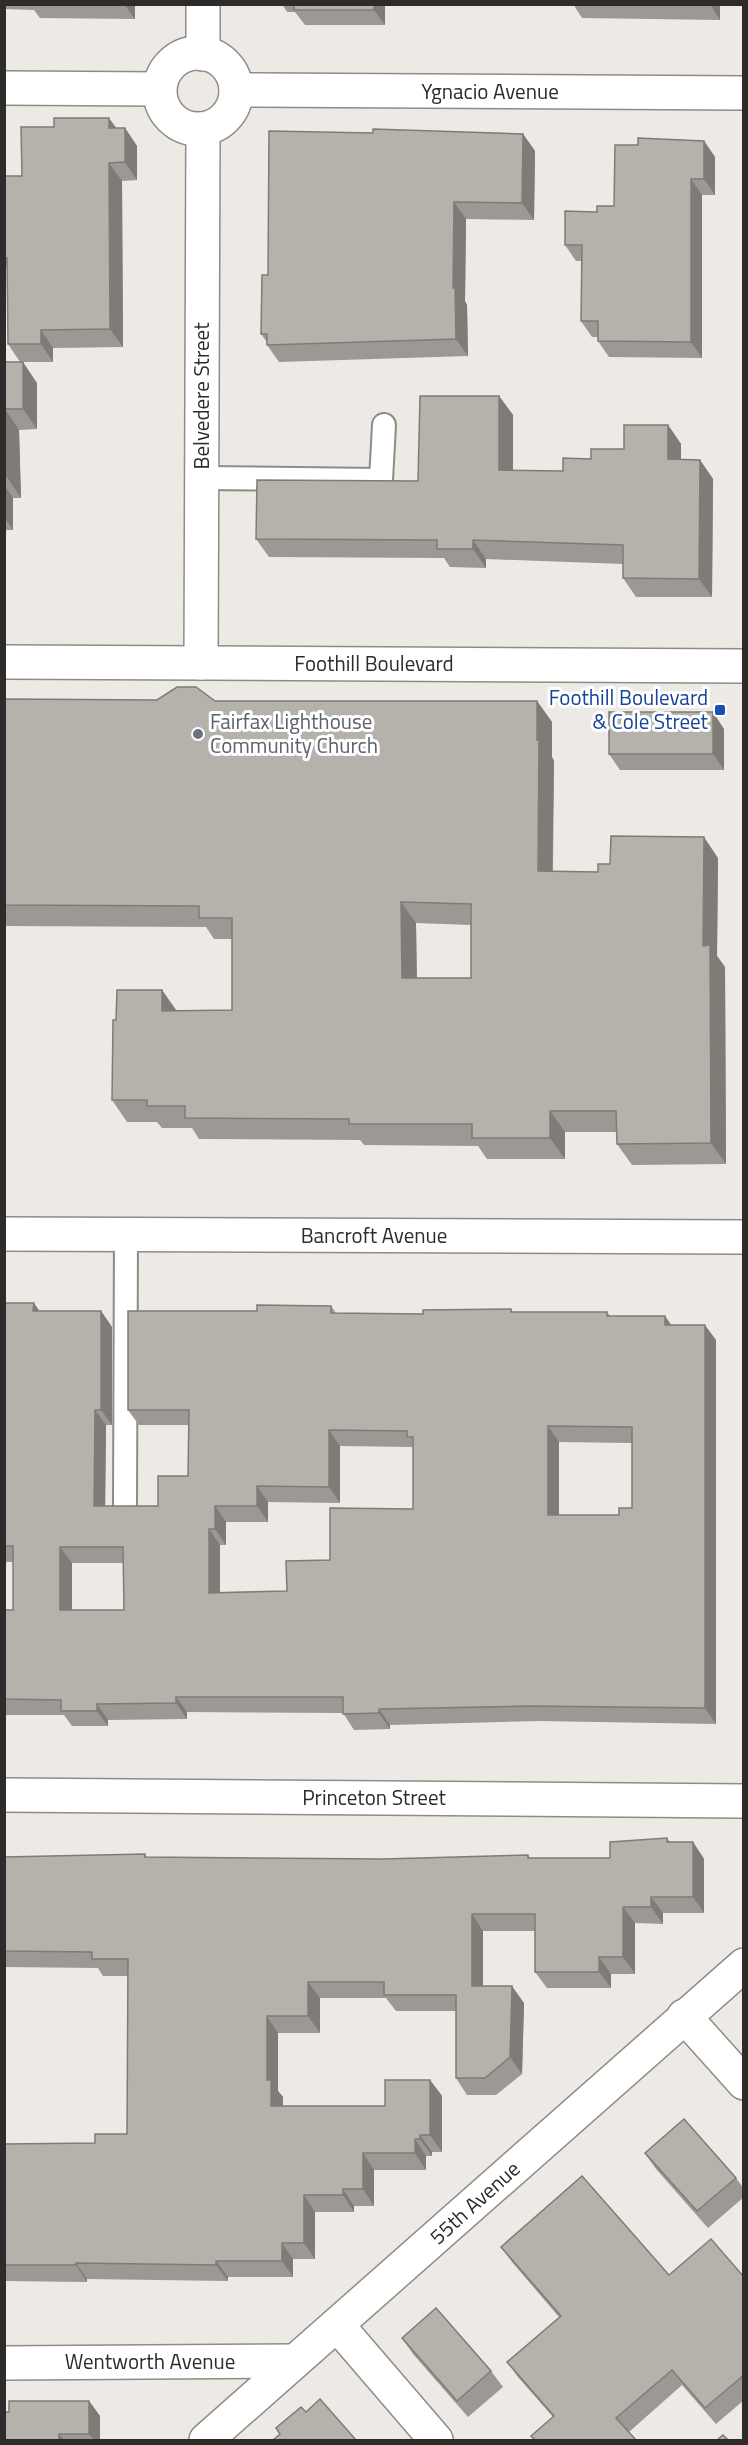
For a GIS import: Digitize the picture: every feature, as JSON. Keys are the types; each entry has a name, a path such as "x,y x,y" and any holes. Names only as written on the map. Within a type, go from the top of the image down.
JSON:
{"street":[{"path":"203,4 203,54"},
{"path":"203,54 218,58 230,69 236,90 235,101 228,115 218,124 203,129 193,129 175,123 162,105 159,89 162,77 182,56 203,54"},
{"path":"4,88 159,89"},
{"name":"Ygnacio Avenue","path":"236,90 744,93"},
{"name":"Belvedere Street","path":"201,663 203,129"},
{"name":"Foothill Boulevard","path":"4,662 744,666"},
{"name":"Bancroft Avenue","path":"4,1234 744,1237"},
{"name":"Princeton Street","path":"4,1795 744,1801"},
{"name":"55th Avenue","path":"206,2440 338,2326 744,1965"},
{"path":"684,2016 744,2083"},
{"path":"338,2326 436,2440"},
{"name":"Wentworth Avenue","path":"4,2363 295,2361"}],"lane":[{"path":"201,478 381,480 384,425"},
{"path":"125,1503 126,1235"}],"building":[{"path":"294,4 374,4 374,10 294,10"},
{"path":"54,118 109,118 109,128 125,128 125,162 109,163 110,329 41,330 41,344 8,344 7,258 4,258 4,176 22,176 21,127 54,127"},
{"path":"373,129 523,134 522,203 454,202 453,288 455,288 456,339 267,345 267,334 261,334 262,275 268,275 269,131 373,133"},
{"path":"638,138 704,141 704,179 691,179 691,342 598,341 598,321 581,321 582,245 565,245 565,211 597,212 597,206 614,206 615,145 638,145"},
{"path":"4,362 23,362 23,409 5,409 7,477 4,477"},
{"path":"420,396 499,396 499,470 563,471 563,458 591,459 591,449 624,449 624,425 668,425 668,459 700,460 699,579 623,578 623,545 473,540 473,549 437,549 437,540 256,539 257,480 418,481"},
{"path":"177,687 196,687 215,701 537,701 538,871 598,872 598,864 610,864 611,836 704,837 703,946 710,945 711,1143 617,1144 616,1111 550,1111 550,1138 472,1138 472,1124 349,1124 349,1119 185,1118 185,1106 147,1106 147,1100 112,1100 113,1020 116,1020 117,990 162,990 162,1011 232,1010 232,918 199,918 199,906 4,905 4,699 157,700","holes":["401,902 471,904 471,978 402,978"]},
{"path":"609,712 713,712 713,754 609,754"},
{"path":"4,1303 34,1303 33,1311 101,1311 101,1410 95,1410 94,1506 158,1506 158,1476 188,1476 189,1410 128,1410 128,1311 257,1311 257,1305 331,1306 331,1313 423,1314 423,1310 511,1309 511,1312 607,1312 607,1316 665,1316 665,1325 705,1325 705,1708 529,1706 379,1709 379,1713 343,1714 343,1697 176,1697 176,1703 97,1704 97,1711 61,1711 61,1700 4,1699 4,1610 13,1610 13,1546 4,1546","holes":["548,1426 632,1427 632,1508 619,1508 619,1515 548,1515","329,1430 407,1431 407,1437 413,1437 413,1509 330,1508 330,1560 286,1561 287,1591 209,1593 209,1529 215,1529 215,1506 257,1506 257,1486 329,1487","60,1547 123,1547 124,1610 60,1610"]},
{"path":"667,1838 667,1842 693,1842 693,1897 651,1897 651,1907 623,1907 623,1957 599,1957 599,1972 535,1972 535,1914 472,1914 472,1986 512,1986 510,2057 485,2078 456,2078 456,1995 384,1995 384,1982 308,1982 308,2016 267,2016 267,2080 271,2080 271,2106 385,2106 385,2080 430,2080 430,2135 420,2135 420,2139 415,2139 415,2153 363,2153 363,2189 343,2189 343,2195 304,2195 304,2243 282,2243 282,2261 216,2261 216,2265 76,2263 76,2265 4,2265 4,2144 95,2143 95,2134 127,2134 128,1959 92,1959 92,1952 4,1951 4,1857 145,1854 145,1857 383,1859 528,1855 528,1858 610,1858 610,1842"},
{"path":"684,2119 736,2178 697,2211 645,2153"},
{"path":"582,2176 669,2275 711,2239 744,2277 744,2375 705,2408 672,2370 616,2418 636,2440 535,2440 531,2436 554,2416 507,2362 561,2316 501,2247"},
{"path":"436,2308 491,2371 457,2401 402,2338"},
{"path":"320,2399 356,2440 273,2440 280,2434 276,2428 301,2407 306,2412"},
{"path":"9,2401 89,2401 89,2434 59,2434 59,2440 4,2440 4,2412 9,2412"},
{"path":"723,2435 728,2440 717,2440"}],"place":[{"name":"Foothill Boulevard & Cole Street","path":"720,710"},
{"name":"Fairfax Lighthouse Community Church","path":"198,734"}]}
